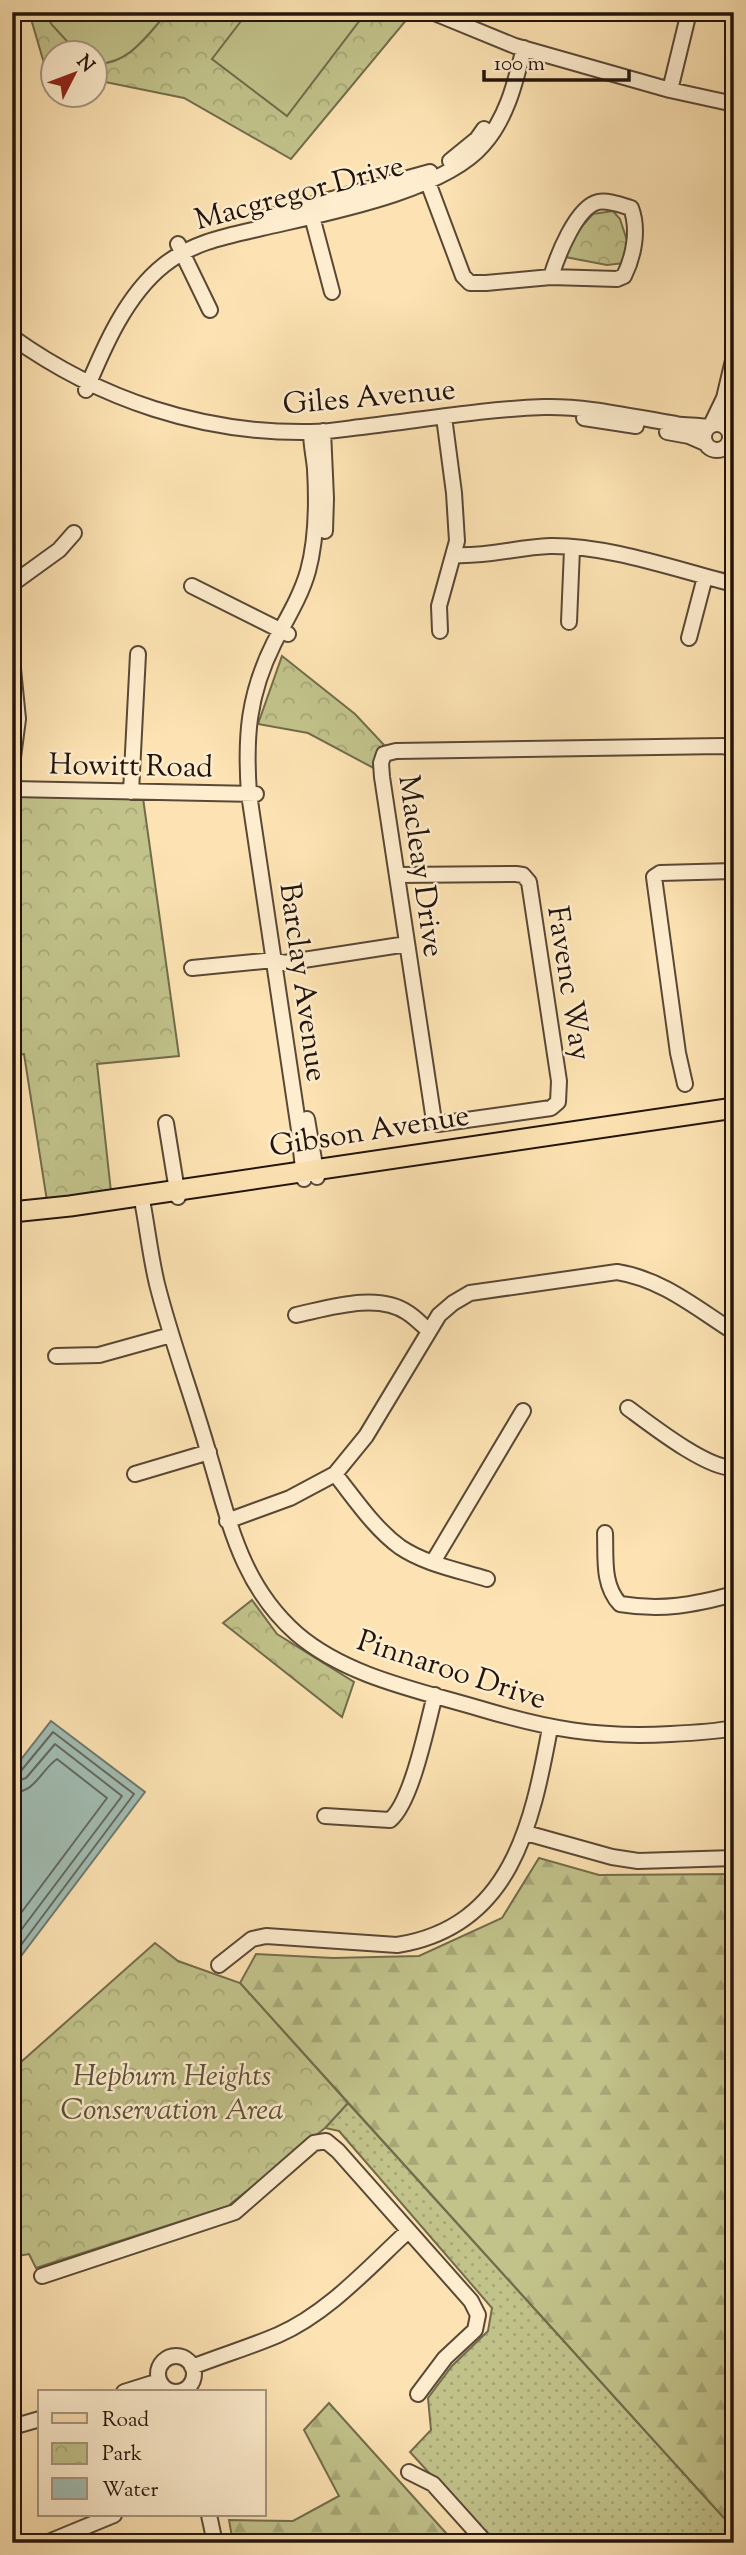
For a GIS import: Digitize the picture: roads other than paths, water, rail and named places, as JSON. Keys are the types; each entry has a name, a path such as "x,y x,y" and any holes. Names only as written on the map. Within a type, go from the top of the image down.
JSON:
{"main road":[{"name":"Gibson Avenue","path":"12,1221 734,1108"},
{"name":"Gibson Avenue","path":"310,1174 734,1118"},
{"name":"Gibson Avenue","path":"12,1212 142,1199"}],"street":[{"path":"432,12 520,47 670,90 734,104"},
{"path":"670,90 689,12"},
{"name":"Macgregor Drive","path":"83,385 110,319 148,266 209,232 311,211 427,179 456,157 484,130 520,47"},
{"path":"427,179 463,276 470,283 486,284 551,277 617,279 624,276 635,240 635,218 631,208 599,202 588,206 558,254 551,277"},
{"path":"311,211 332,292"},
{"path":"180,248 210,310"},
{"name":"Giles Avenue","path":"12,337 83,385"},
{"name":"Giles Avenue","path":"12,347 34,363 137,413 191,429 247,438 317,437 445,422 532,408 615,412 674,424 709,426"},
{"path":"734,356 724,398 704,435 705,443 713,449 729,447 734,389"},
{"name":"Giles Avenue","path":"445,422 580,418 689,436 705,443"},
{"path":"440,631 439,606 454,555 456,520 445,422"},
{"path":"709,426 720,424 729,431"},
{"name":"Barclay Avenue","path":"310,1174 299,1130 279,961 247,754 249,715 258,681 284,632 304,583 314,540 317,524 317,437"},
{"path":"12,584 59,550 74,533"},
{"path":"454,555 495,554 550,547 607,552 734,584"},
{"path":"569,622 572,549"},
{"path":"689,638 705,577"},
{"path":"192,586 284,632"},
{"path":"131,792 138,654"},
{"path":"12,659 18,719 12,765"},
{"name":"Macleay Drive","path":"438,1124 434,1121 382,777 381,764 384,754 396,751 608,747 723,746 733,750"},
{"name":"Howitt Road","path":"12,789 254,794"},
{"path":"685,1084 678,1053 654,877 660,873 734,871"},
{"name":"Favenc Way","path":"397,875 516,874 523,875 529,882 559,1081 558,1102 551,1108 438,1124"},
{"path":"192,968 279,961 407,944"},
{"path":"166,1123 177,1194"},
{"name":"Pinnaroo Drive","path":"142,1199 156,1281 209,1452 227,1521 248,1573 268,1603 298,1634 348,1665 435,1695 550,1728 598,1735 640,1736 734,1728"},
{"path":"227,1521 290,1498 335,1474 351,1457 379,1415 439,1315 470,1293 617,1272 640,1276 667,1288 734,1332"},
{"path":"296,1315 360,1302 385,1305 406,1311 429,1331"},
{"path":"56,1356 99,1355 171,1335"},
{"path":"628,1408 710,1463 734,1468"},
{"path":"433,1562 523,1411"},
{"path":"135,1474 209,1452"},
{"path":"335,1474 385,1535 401,1548 433,1562 486,1579"},
{"path":"605,1533 608,1585 620,1604 669,1608 734,1594"},
{"path":"325,1816 390,1820 397,1813 407,1791 435,1695"},
{"path":"219,1965 252,1939 266,1936 397,1945 416,1942 465,1918 483,1903 509,1869 526,1833 550,1728"},
{"path":"526,1833 612,1857 638,1861 734,1858"},
{"path":"42,2276 235,2211 314,2143 326,2141 338,2151 407,2232 471,2301 478,2315 475,2330 445,2358 418,2394"},
{"path":"192,2367 279,2335 307,2318 343,2291 407,2232"},
{"path":"169,2390 159,2381 158,2369 165,2359 178,2356 192,2367 193,2379 184,2390"},
{"path":"130,2390 159,2381"},
{"path":"12,2427 38,2420"},
{"path":"409,2472 433,2484 486,2543"},
{"path":"47,2543 112,2516"},
{"path":"209,2516 215,2543"}],"water":[{"path":"51,1721 145,1792 12,1968 12,1771"}],"park label":[{"name":"Hepburn Heights Conservation Area","path":"172,2092"}]}
